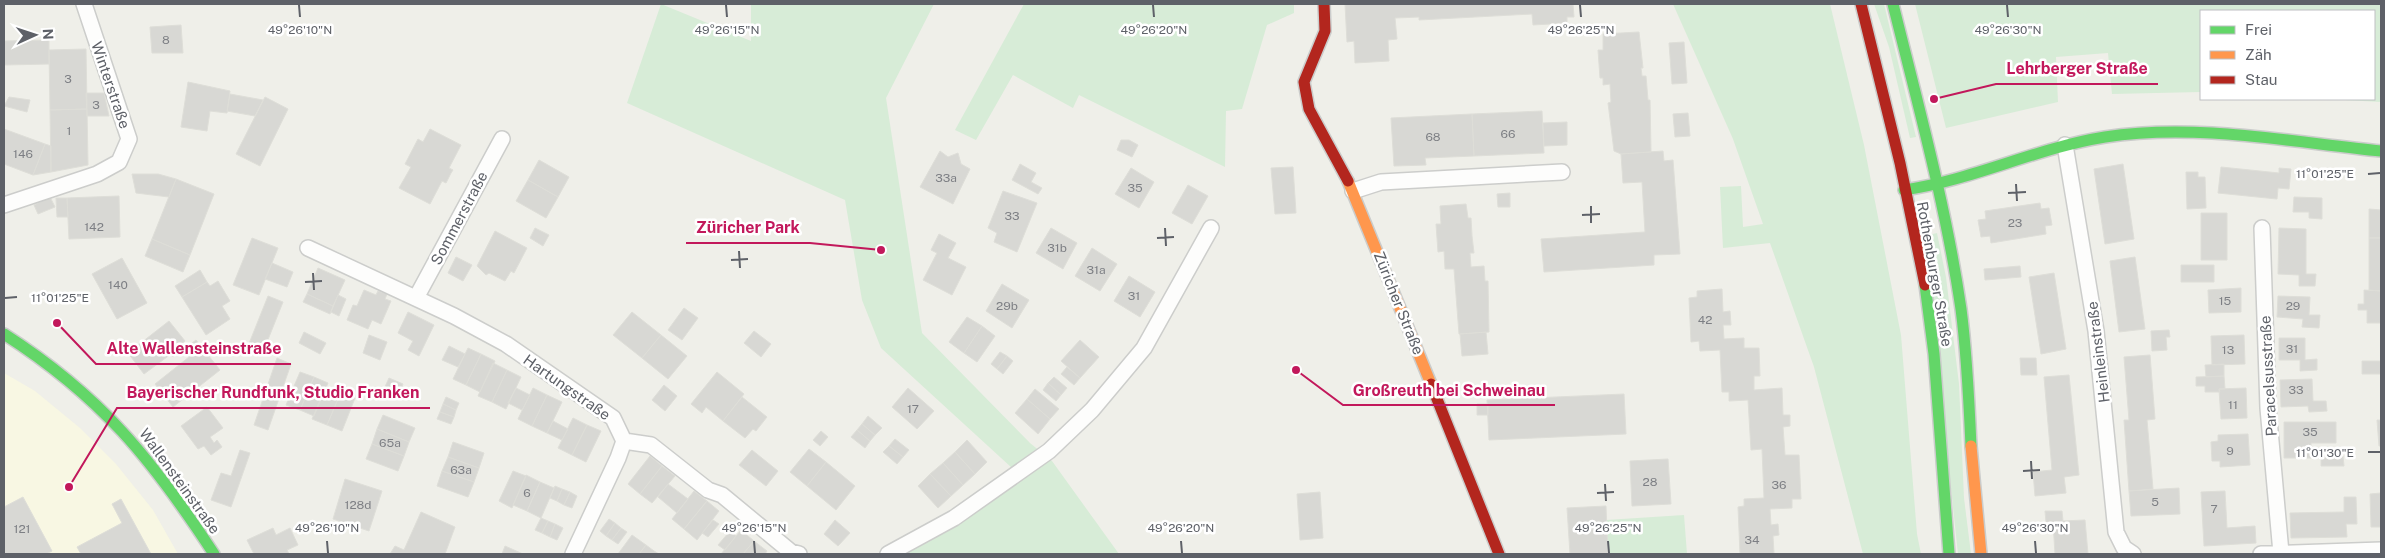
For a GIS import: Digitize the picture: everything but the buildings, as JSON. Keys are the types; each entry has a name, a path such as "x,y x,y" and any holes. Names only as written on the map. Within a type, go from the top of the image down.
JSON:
{"street":[{"name":"Winterstraße","path":"4,205 97,174 119,162 129,139 84,4"},
{"name":"Züricher Straße","path":"1324,4 1325,31 1304,82 1309,109 1353,191 1499,554"},
{"name":"Rothenburger Straße","path":"1860,4 1925,286 1933,339 1942,499 1948,554"},
{"name":"Rothenburger Straße","path":"1893,4 1953,264 1965,343 1973,482 1981,554"},
{"path":"1904,190 1971,177 2065,145 2125,135 2180,132 2381,151"},
{"name":"Sommerstraße","path":"416,298 502,139"},
{"name":"Heinleinstraße","path":"2065,145 2096,331 2116,532 2124,548 2133,554"},
{"path":"1353,191 1381,182 1562,172"},
{"path":"888,554 954,518 1049,451 1092,410 1144,348 1211,228"},
{"name":"Paracelsusstraße","path":"2262,228 2268,408 2280,553"},
{"name":"Hartungstraße","path":"308,248 416,298 506,344 613,418 624,441"},
{"name":"Wallensteinstraße","path":"4,334 58,368 106,411 157,469 214,554"},
{"path":"573,554 618,458 624,441 651,445 708,490 722,495 791,552 799,554"},
{"path":"2261,554 2381,550"}],"shaded area":[{"path":"661,4 751,41 751,4 934,4 886,98 922,333 1030,443 1052,461 1119,554 904,554 1024,479 881,348 862,300 845,200 627,103"},
{"path":"1024,4 1294,4 1294,13 1267,25 1242,109 1226,111 1225,167 1079,95 1073,108 1013,75 976,140 955,130"},
{"path":"1673,4 1830,4 1864,145 1901,335 1917,534 1921,554 1863,554 1814,367 1770,243 1723,248 1720,187 1741,186 1743,227 1763,224 1733,139"},
{"path":"1874,4 1884,4 1916,137 1910,138 1889,47"},
{"path":"1915,4 2381,4 2381,102 2344,100 2375,100 2375,10 2200,10 2200,92 2112,94 2108,53 2056,57 2058,102 1946,128"},
{"path":"1937,233 1946,277 1959,384 1964,498 1971,554 1958,554 1924,236"},
{"path":"4,373 35,391 80,428 116,464 153,510 178,554 4,554"},
{"path":"1684,515 1687,554 1608,554 1606,520"}],"traffic: fast":[{"path":"1893,4 1931,156 1955,270 1965,343 1971,446"},
{"path":"1904,190 1955,179 2079,142 2139,133 2174,132 2243,135 2381,151"},
{"path":"1925,285 1934,354 1949,554"},
{"path":"4,334 69,381 122,432 169,488 214,554"}],"traffic: slow":[{"path":"1348,181 1431,384"},
{"path":"1971,446 1981,554"}],"traffic: jam":[{"path":"1324,4 1325,31 1304,82 1309,109 1348,181"},
{"path":"1861,4 1900,163 1925,285"},
{"path":"1431,384 1499,554"}],"place":[{"name":"Lehrberger Straße","path":"1934,99"},
{"name":"Züricher Park","path":"881,250"},
{"name":"Alte Wallensteinstraße","path":"57,323"},
{"name":"Großreuth bei Schweinau","path":"1296,370"},
{"name":"Bayerischer Rundfunk, Studio Franken","path":"69,487"}]}
